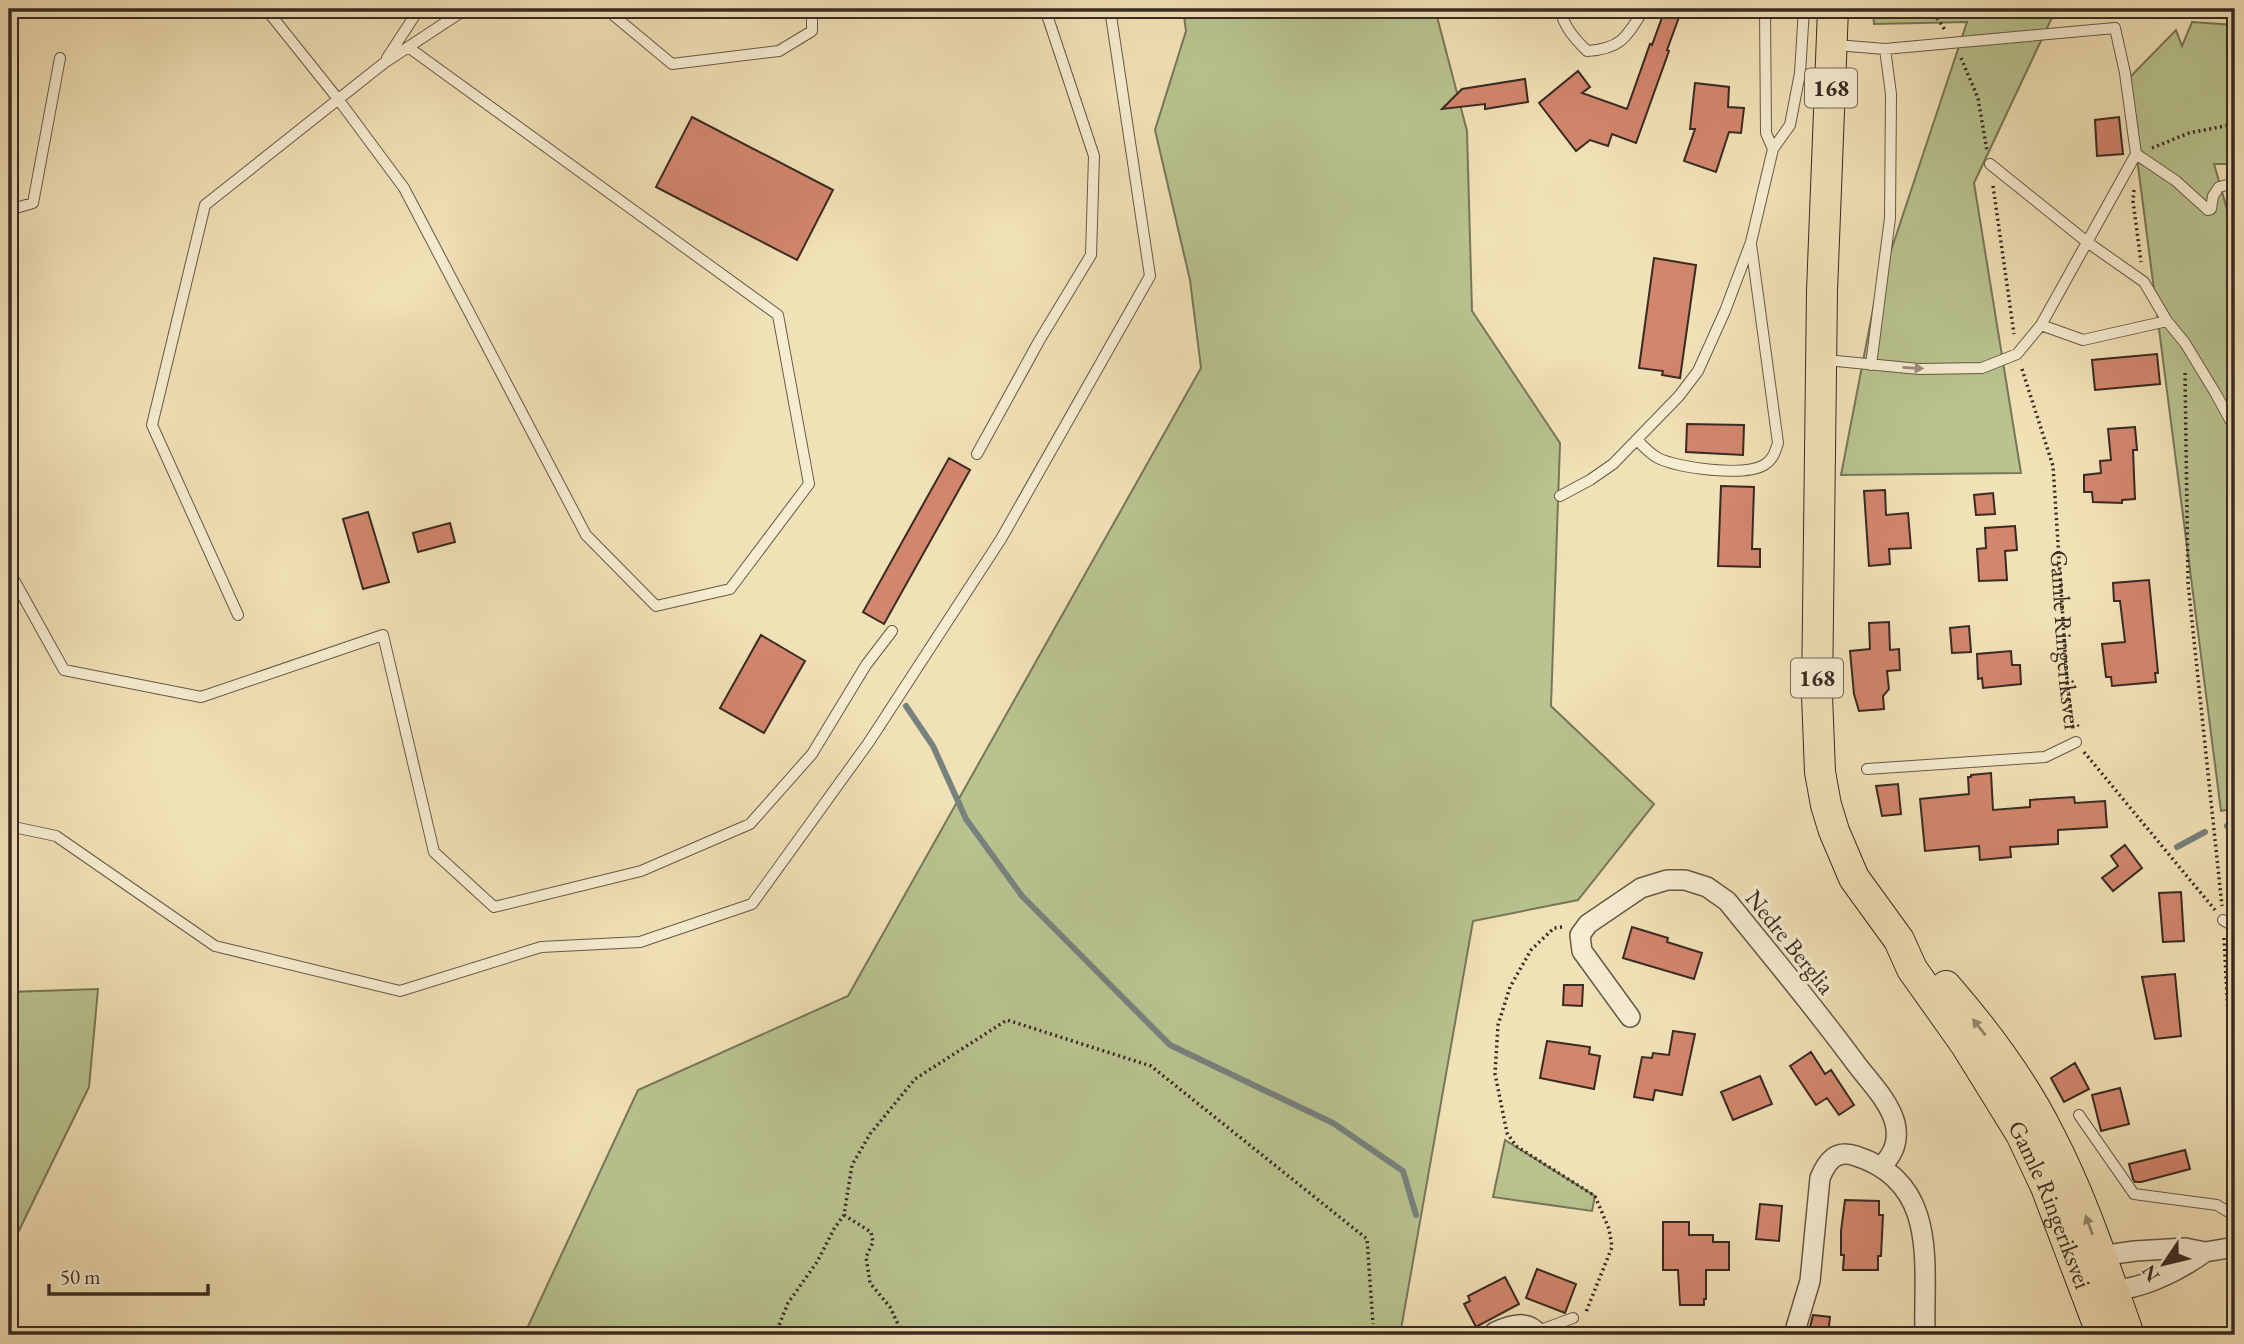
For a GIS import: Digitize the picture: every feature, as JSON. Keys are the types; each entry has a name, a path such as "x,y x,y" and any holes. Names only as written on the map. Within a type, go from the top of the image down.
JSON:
{"main road":[{"name":"Gamle Ringeriksvei","path":"1833,9 1821,359 1817,695 1820,772 1830,818 1844,858 1868,900 1899,940 1912,969 1966,1045 2021,1133 2046,1187 2102,1335"},
{"name":"Gamle Ringeriksvei","path":"1899,940 1923,958 1950,990 2016,1078 2050,1135 2082,1208 2129,1335"}],"street":[{"name":"Nedre Berglia","path":"1588,924 1641,888 1667,880 1685,880 1707,887 1727,901 1889,1107 1897,1140 1892,1155 1882,1166"},
{"path":"1588,924 1580,936 1581,951 1630,1017"},
{"path":"1796,1335 1810,1280 1820,1178 1827,1162 1849,1153 1882,1166 1899,1180 1919,1214 1923,1232 1925,1335"},
{"path":"2205,1252 2184,1268 2113,1291 2082,1283 2100,1256 2185,1248 2205,1252 2235,1247"},
{"path":"1495,1332 1511,1324 1529,1326 1539,1333"}],"lane":[{"path":"266,9 404,188 586,535 656,607 730,589 809,484 778,315 408,47"},
{"path":"384,63 419,9"},
{"path":"238,615 152,425 205,205 384,63 466,9"},
{"path":"606,9 672,64 779,51 812,31 812,9"},
{"path":"977,454 1039,341 1091,255 1094,156 1045,9"},
{"path":"9,826 56,836 215,946 400,991 541,947 640,942 752,904 869,742 1001,539 1150,276 1110,9"},
{"path":"1560,9 1571,36 1587,51 1606,50 1624,40 1644,9"},
{"path":"1765,9 1766,133 1773,149"},
{"path":"1560,496 1602,472 1679,396 1698,371 1725,312 1751,242 1773,149 1790,125 1800,73 1804,9"},
{"path":"1821,359 1919,369 1982,368 2017,354 2041,325 2136,154 2125,73 2115,28 1885,49 1832,45"},
{"path":"1871,365 1890,218 1891,94 1885,49"},
{"path":"9,210 33,203 60,58"},
{"path":"2136,154 2176,181 2208,210 2219,187 2235,183"},
{"path":"1990,164 2087,242 2144,282 2217,394 2235,429"},
{"path":"1637,440 1656,457 1682,466 1745,471 1762,466 1772,458 1778,443 1751,242"},
{"path":"2041,325 2082,340 2167,321"},
{"path":"9,571 64,670 201,697 383,635 434,852 494,907 641,871 750,824 813,754 866,665 892,631"},
{"path":"1867,769 2045,757 2076,743"},
{"path":"2223,920 2235,926"},
{"path":"2079,1115 2134,1194 2217,1205 2235,1216"},
{"path":"1539,1333 1573,1318"}],"path":[{"name":"Gamle Ringeriksvei","path":"1954,44 1978,98 2017,354 2053,466 2067,682 2071,724 2076,743 2223,920"},
{"path":"2144,282 2133,201 2136,154 2189,133 2235,124"},
{"path":"2185,343 2188,583 2223,920 2235,1146"},
{"path":"1585,1314 1612,1247 1609,1229 1594,1196 1516,1146 1507,1133 1495,1074 1498,1025 1510,987 1531,950 1553,928 1588,924"},
{"path":"775,1335 788,1303 817,1262 844,1214 852,1165 870,1134 915,1079 1007,1020 1151,1066 1367,1239 1373,1324"},
{"path":"844,1214 871,1232 873,1242 866,1257 870,1283 890,1307 903,1335"}],"green space":[{"path":"1183,9 1435,9 1467,131 1472,311 1560,443 1551,706 1654,804 1578,900 1473,921 1400,1335 524,1335 638,1090 848,996 1201,368 1190,280 1155,130 1186,31"},
{"path":"1873,9 2056,9 1974,183 2021,473 1841,475 1875,299 1967,22 1874,24"},
{"path":"2192,22 2235,25 2235,164 2214,164 2235,237 2235,808 2221,811 2127,80 2176,30 2182,46"},
{"path":"98,989 89,1087 9,1251 9,992"},
{"path":"1505,1140 1595,1196 1592,1211 1493,1197"}],"building":[{"path":"1664,12 1679,17 1636,143 1612,134 1608,146 1590,140 1576,151 1539,103 1578,71 1590,87 1582,93 1627,109"},
{"path":"1525,79 1528,102 1485,109 1485,104 1442,109 1462,89"},
{"path":"1695,83 1729,87 1728,107 1744,108 1741,133 1729,132 1716,172 1684,161 1695,129 1690,129"},
{"path":"692,117 833,190 797,260 656,187"},
{"path":"2119,117 2123,154 2097,156 2095,120"},
{"path":"1654,258 1696,265 1680,378 1662,375 1663,371 1639,368"},
{"path":"2157,354 2160,384 2095,390 2092,360"},
{"path":"1687,424 1744,425 1743,455 1686,452"},
{"path":"2135,427 2135,499 2122,500 2122,503 2093,502 2092,492 2084,492 2084,475 2101,473 2100,461 2111,460 2108,429"},
{"path":"949,458 970,470 884,624 863,612"},
{"path":"1721,486 1754,487 1752,549 1760,549 1760,567 1718,566"},
{"path":"1885,490 1886,515 1908,513 1911,548 1889,549 1890,564 1869,566 1864,491"},
{"path":"1993,493 1995,514 1976,515 1974,495"},
{"path":"368,512 389,582 363,589 343,519"},
{"path":"450,523 455,542 418,552 413,533"},
{"path":"2015,526 2017,550 2005,551 2007,580 1979,581 1977,549 1986,548 1985,528"},
{"path":"2149,580 2158,673 2155,673 2156,682 2112,686 2111,677 2106,677 2102,644 2125,642 2120,601 2114,601 2113,583"},
{"path":"1889,622 1890,650 1899,649 1900,670 1887,671 1889,689 1883,696 1884,709 1859,711 1854,694 1850,651 1870,649 1869,623"},
{"path":"1969,626 1971,652 1952,653 1950,628"},
{"path":"761,635 805,661 764,733 720,708"},
{"path":"2011,651 2012,665 2020,665 2021,684 1983,688 1982,678 1978,679 1977,654"},
{"path":"1991,773 1993,810 2030,807 2030,800 2074,797 2075,803 2105,801 2107,827 2058,830 2058,844 2010,847 2011,857 1980,860 1979,846 1925,851 1920,799 1969,794 1968,777"},
{"path":"1898,784 1901,814 1882,816 1876,786"},
{"path":"2125,845 2142,868 2113,891 2102,878 2118,866 2111,856"},
{"path":"2181,892 2184,941 2163,942 2159,893"},
{"path":"1632,927 1668,938 1667,942 1702,953 1694,979 1623,958"},
{"path":"2175,974 2181,1036 2155,1039 2142,977"},
{"path":"1564,985 1583,985 1582,1006 1563,1005"},
{"path":"1673,1031 1695,1034 1682,1095 1655,1090 1653,1100 1634,1097 1642,1057 1652,1058 1653,1053 1669,1055"},
{"path":"1547,1041 1590,1047 1589,1054 1600,1056 1594,1089 1540,1078"},
{"path":"1811,1052 1825,1074 1831,1070 1854,1105 1839,1115 1827,1098 1816,1105 1790,1066"},
{"path":"2075,1063 2089,1089 2064,1102 2051,1078"},
{"path":"1760,1076 1772,1104 1733,1120 1721,1092"},
{"path":"2120,1088 2129,1124 2101,1131 2092,1095"},
{"path":"2185,1150 2190,1169 2141,1182 2135,1182 2133,1179 2129,1164"},
{"path":"1845,1200 1879,1201 1879,1215 1883,1215 1878,1270 1843,1270 1841,1231"},
{"path":"1760,1204 1782,1206 1779,1241 1756,1239"},
{"path":"1663,1222 1689,1222 1689,1235 1713,1235 1713,1242 1729,1242 1729,1270 1706,1270 1704,1305 1680,1305 1678,1270 1663,1270"},
{"path":"1537,1269 1576,1284 1565,1313 1526,1298"},
{"path":"1505,1277 1519,1304 1476,1327 1464,1304 1470,1301 1468,1296"},
{"path":"1813,1315 1830,1317 1828,1335 1808,1335"}],"waterway":[{"path":"906,706 933,746 966,819 1022,896 1170,1045 1333,1123 1403,1171 1416,1215"},
{"path":"2227,826 2235,824"},
{"path":"2177,847 2205,832"}]}
